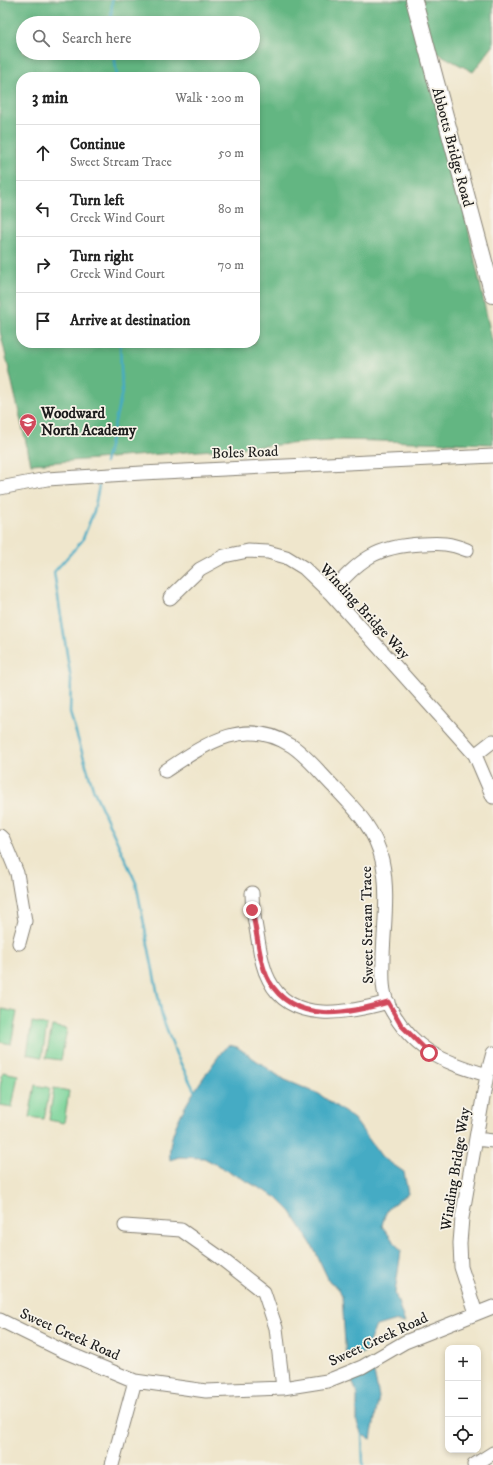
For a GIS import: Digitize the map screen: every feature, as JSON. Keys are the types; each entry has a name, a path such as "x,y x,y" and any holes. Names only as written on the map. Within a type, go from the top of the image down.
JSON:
{"main road":[{"name":"Abbotts Bridge Road","path":"414,0 493,295"}],"street":[{"name":"Boles Road","path":"0,488 47,479 493,456"},
{"path":"330,593 348,573 378,551 399,545 448,543 467,550"},
{"name":"Winding Bridge Way","path":"170,598 200,569 224,556 248,551 268,552 286,557 304,568 330,593 475,755 493,798"},
{"name":"Sweet Stream Trace","path":"166,771 204,745 227,735 252,732 273,737 292,746 363,818 376,839 382,861 385,885 382,983 388,1002 401,1025 429,1053 453,1065 487,1074"},
{"path":"475,755 493,741"},
{"path":"0,836 3,839 16,874 25,922 20,943"},
{"path":"252,893 252,910 263,966 269,981 280,996 295,1006 314,1012 337,1013 362,1010 388,1002"},
{"name":"Winding Bridge Way","path":"476,1313 461,1267 460,1243 462,1218 487,1074 493,1053"},
{"path":"476,1139 493,1142"},
{"path":"125,1226 181,1230 218,1256 264,1292 276,1328 283,1388"},
{"name":"Sweet Creek Road","path":"0,1320 63,1351 135,1380 206,1392 283,1388 327,1381 362,1367 405,1342 493,1307"},
{"path":"112,1465 135,1380"},
{"path":"474,1465 493,1453"}],"green space":[{"path":"0,0 493,0 493,46 473,72 430,49 493,345 493,444 341,440 31,464 0,331"},
{"path":"2,1009 17,1012 11,1044 0,1042"},
{"path":"32,1022 47,1025 42,1057 27,1054"},
{"path":"52,1026 67,1029 61,1060 46,1058"},
{"path":"3,1072 18,1075 12,1107 0,1105 0,1087"},
{"path":"35,1085 50,1088 44,1119 29,1117"},
{"path":"54,1088 69,1091 64,1123 49,1120"}],"water":[{"path":"229,1045 237,1047 283,1079 319,1094 354,1119 382,1157 404,1172 408,1194 390,1207 382,1226 401,1251 395,1293 405,1323 393,1321 376,1326 365,1352 346,1360 342,1296 339,1289 330,1283 313,1247 291,1212 276,1197 204,1158 179,1157 170,1160 170,1147 180,1117 206,1074 223,1050"},
{"path":"373,1368 379,1397 371,1439 362,1435 357,1423 357,1393 351,1378"}],"waterway":[{"path":"111,16 112,0"},
{"path":"115,60 116,72"},
{"path":"105,463 122,392 120,348"},
{"path":"99,486 94,511 82,541 54,572 71,680 70,713 94,791 136,883 162,1016 176,1054 195,1092"},
{"path":"362,1435 363,1465"}],"place":[{"name":"Woodward North Academy","path":"28,437"}],"route":[{"path":"252,910 263,966 269,981 280,996 295,1006 314,1012 337,1013 362,1010 388,1002 401,1025 429,1053"}]}
